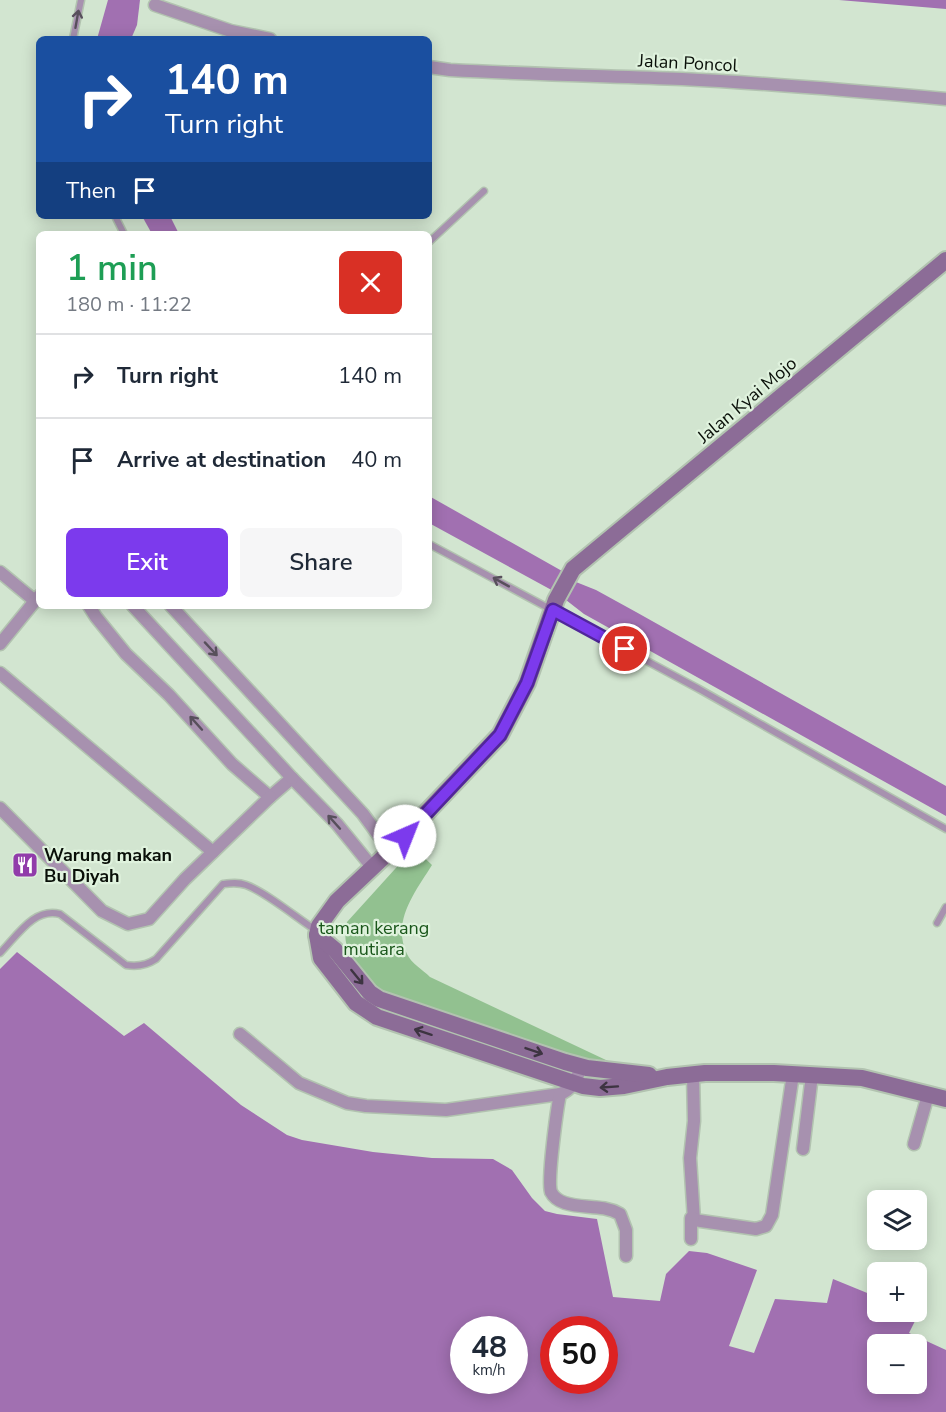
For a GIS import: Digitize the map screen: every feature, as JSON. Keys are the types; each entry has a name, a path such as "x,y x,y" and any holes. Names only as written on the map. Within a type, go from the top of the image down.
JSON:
{"main road":[{"name":"Jalan Kyai Mojo","path":"554,605 573,569 946,260"},
{"path":"554,605 527,683 500,735 390,851 337,901 317,933 321,958 356,1003 377,1017 575,1083 600,1088 693,1074 793,1074 862,1078 946,1099"},
{"path":"317,933 335,950 370,993 379,999 582,1066 667,1077"},
{"path":"364,1010 379,999"}],"street":[{"path":"155,5 231,31 255,36"},
{"name":"Jalan Poncol","path":"432,67 589,77 682,79 853,90 946,99"},
{"path":"0,572 36,597"},
{"path":"0,644 36,599"},
{"path":"91,609 126,654 169,694 232,764 270,797"},
{"path":"136,609 337,824 372,867"},
{"path":"174,609 363,814 390,851"},
{"path":"0,672 213,852"},
{"path":"0,808 102,911 128,924 149,919 213,852 292,778"},
{"path":"240,1034 300,1083 347,1102 377,1107 446,1110 560,1094 575,1083 582,1066"},
{"path":"691,1239 693,1218 690,1149 694,1121 693,1074"},
{"path":"693,1218 695,1221 756,1229 766,1226 770,1221 793,1074"},
{"path":"803,1149 812,1075"},
{"path":"560,1094 555,1116 550,1186 552,1193 555,1198 563,1202 603,1208 620,1214 626,1230 626,1256"},
{"path":"914,1144 928,1095"}],"lane":[{"path":"74,36 81,0"},
{"path":"432,239 484,190"},
{"path":"432,545 554,605 946,829"},
{"path":"0,953 32,920 50,911 60,914 126,965 133,967 149,963 156,959 223,884 234,882 257,890 317,933"},
{"path":"937,923 946,907"}],"green space":[{"name":"taman kerang mutiara","path":"414,848 432,865 413,896 404,918 403,942 411,960 430,977 625,1069 583,1064 382,991 367,976 349,952 345,933 347,922"}],"shaded area":[{"path":"108,0 140,0 137,25 132,36 98,36"},
{"path":"839,0 946,0 946,9"},
{"path":"144,219 172,219 178,231 150,231"},
{"path":"432,498 562,571 571,580 596,590 946,786 946,816 584,614 557,593 432,525"},
{"path":"17,952 124,1036 144,1023 241,1105 287,1135 302,1140 373,1152 432,1158 493,1159 512,1170 532,1198 545,1211 597,1219 613,1297 660,1301 666,1274 689,1251 707,1253 757,1270 729,1346 754,1353 775,1299 827,1303 833,1279 867,1293 867,1322 914,1322 909,1333 911,1334 867,1334 867,1394 927,1394 927,1341 946,1350 946,1412 0,1412 0,969"}],"place":[{"name":"Warung makan Bu Diyah","path":"25,865"}],"route":[{"path":"405,836 500,735 527,683 553,610 625,649"}]}
